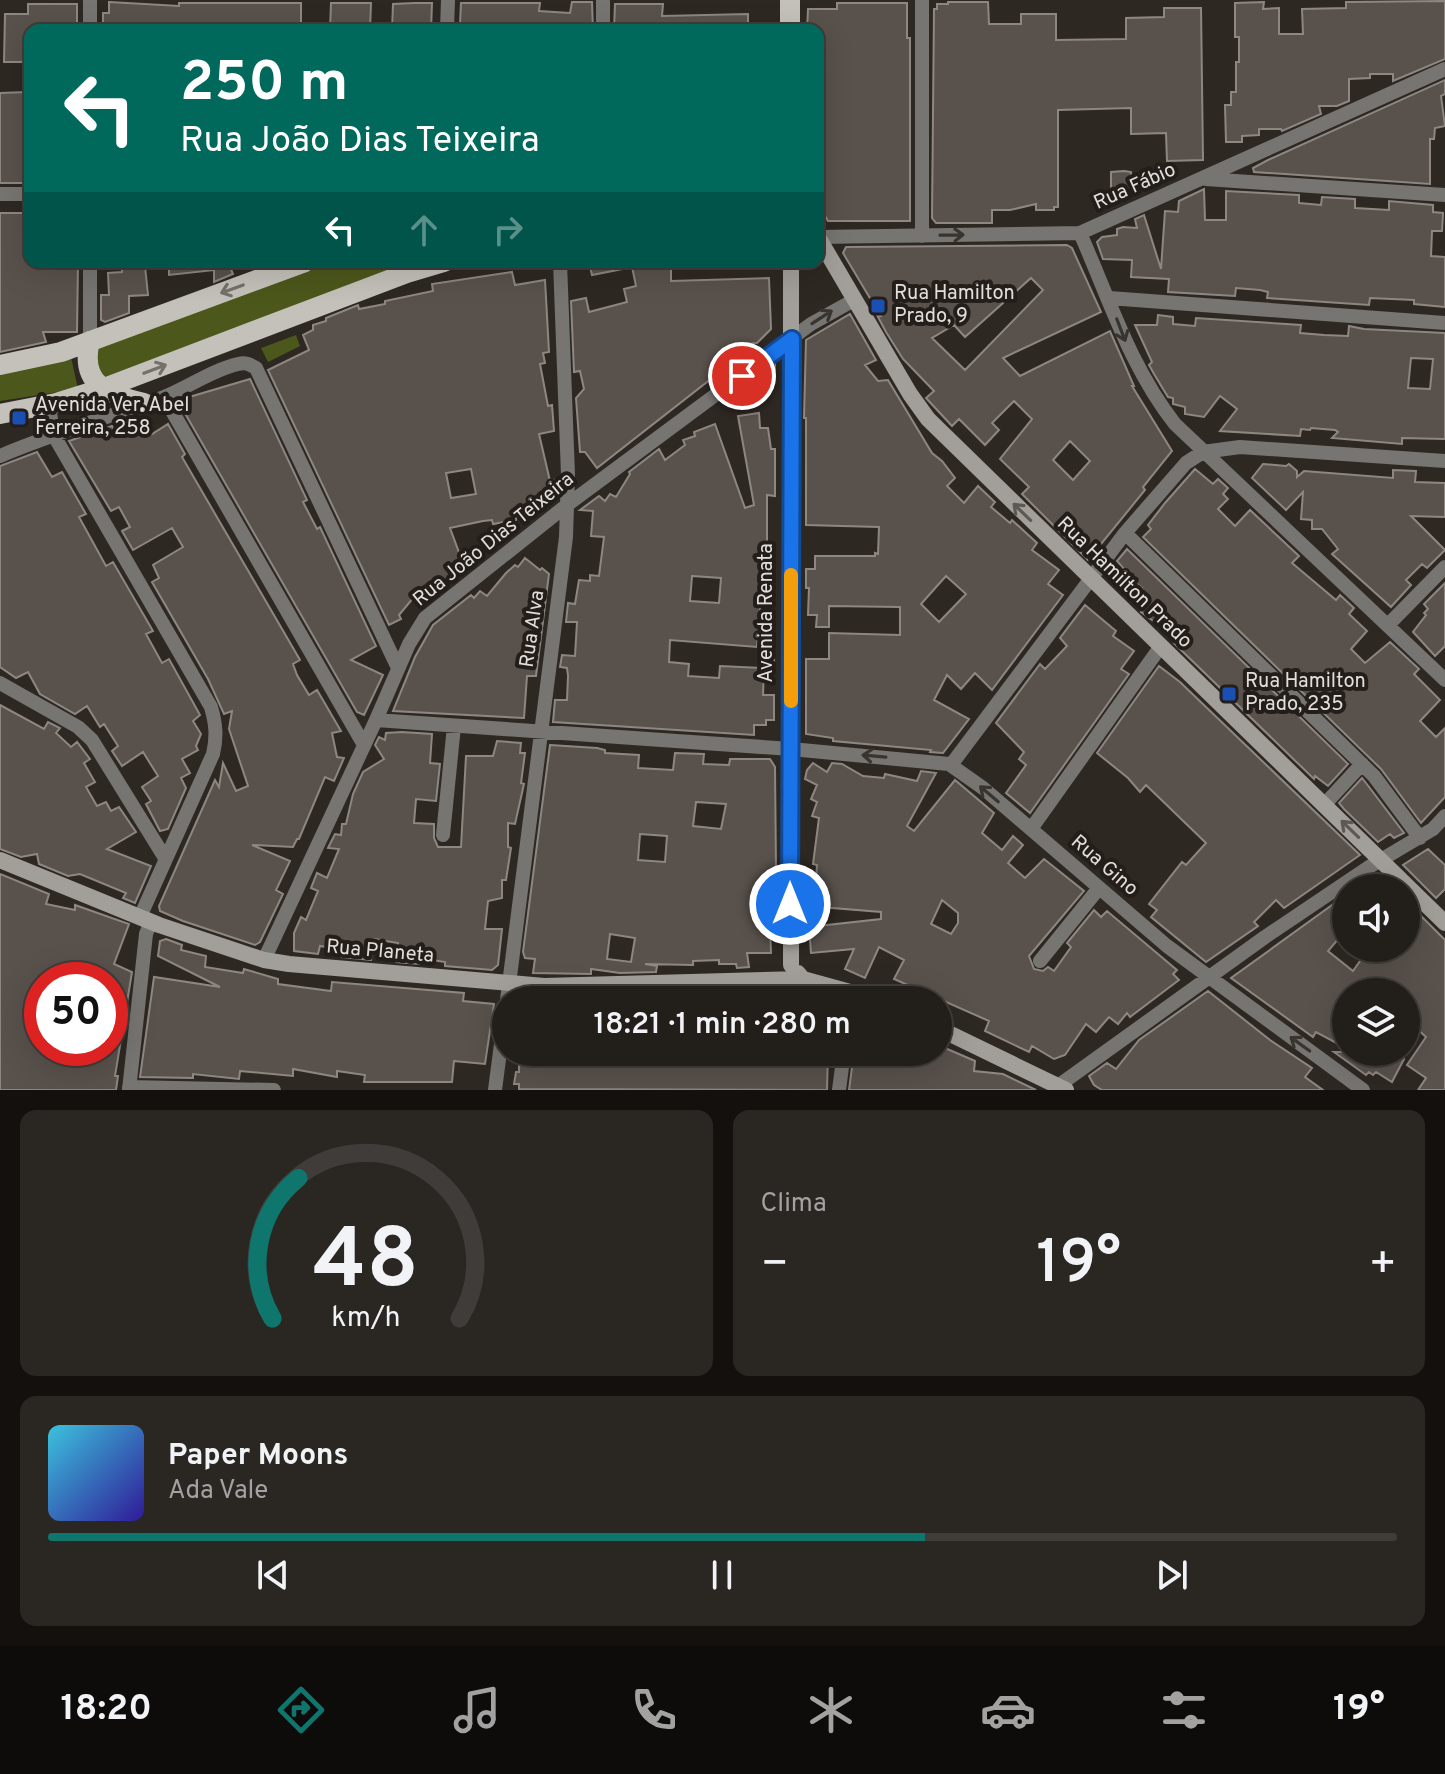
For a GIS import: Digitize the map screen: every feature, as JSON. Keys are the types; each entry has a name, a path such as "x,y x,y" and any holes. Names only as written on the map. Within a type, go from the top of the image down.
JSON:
{"main road":[{"path":"790,0 790,24"},
{"name":"Rua Hamilton Prado","path":"824,248 910,394 928,419 1445,923"},
{"path":"0,365 61,352 275,268"},
{"path":"0,414 49,405 104,388 425,268"},
{"name":"Avenida Renata","path":"791,268 791,965"},
{"path":"90,341 87,366 91,377 104,388 154,400"},
{"name":"Rua Planeta","path":"0,860 146,919 264,960 492,990"},
{"path":"775,979 791,965 803,979"},
{"name":"Rua Planeta","path":"544,986 775,979 803,979 824,986"},
{"path":"952,1035 1062,1088"}],"street":[{"path":"90,0 90,24"},
{"path":"447,24 448,0"},
{"path":"603,0 603,24"},
{"path":"922,0 922,236"},
{"name":"Rua Fábio","path":"824,237 1080,233 1445,69"},
{"path":"1203,179 1445,195"},
{"path":"0,194 24,194"},
{"path":"1080,233 1129,350 1155,399 1175,424 1445,680"},
{"path":"90,268 90,341"},
{"name":"Rua Alva","path":"509,986 566,537 560,268"},
{"path":"1109,298 1445,323"},
{"name":"Rua João Dias Teixeira","path":"264,960 409,644 425,618 567,505 827,313 854,300"},
{"path":"0,456 53,434 154,400 223,369 242,363 256,368 398,668"},
{"path":"154,400 364,745"},
{"path":"49,405 53,434 211,707 216,722 217,739 213,754 165,858 146,919 129,1088 274,1090"},
{"path":"951,765 1125,533 1186,463 1203,452 1240,447 1445,461"},
{"path":"1125,533 1362,764 1385,788 1420,838"},
{"path":"1388,625 1445,567"},
{"path":"1031,829 1161,646"},
{"path":"0,683 78,727 92,740 165,858"},
{"name":"Rua Gino","path":"376,720 791,749 951,765 961,770 1167,946 1363,1090"},
{"path":"443,835 454,726"},
{"path":"1324,805 1362,764"},
{"path":"1062,1088 1209,977 1382,860 1439,828 1445,816"},
{"path":"1040,961 1099,888"},
{"path":"495,1090 498,1066"},
{"path":"839,1090 842,1066"}],"green space":[{"path":"295,268 399,268 105,384 90,347"},
{"path":"296,335 300,346 268,362 261,348"},
{"path":"71,357 78,389 0,401 0,370"}],"building":[{"path":"1445,1 1445,59 1393,81 1393,74 1370,74 1370,78 1349,79 1349,101 1337,106 1319,106 1321,114 1282,131 1259,129 1259,135 1242,136 1242,142 1226,142 1225,105 1231,105 1231,92 1236,92 1236,62 1239,62 1235,3 1264,2 1263,9 1279,8 1279,34 1303,34 1302,9 1346,8 1346,2"},
{"path":"109,2 179,6 179,3 301,3 301,24 103,24 103,13 109,13"},
{"path":"572,2 592,2 593,24 460,24 461,3 540,3 539,11 570,13"},
{"path":"988,2 989,24 1021,24 1021,14 1056,14 1056,40 1126,39 1126,18 1164,17 1164,8 1201,8 1203,160 1167,161 1166,133 1131,134 1131,108 1058,110 1058,207 1054,210 1036,210 1036,204 1010,210 992,210 992,223 936,223 932,218 934,9 937,9 937,4"},
{"path":"331,3 371,3 370,24 330,24"},
{"path":"432,3 431,24 392,24 393,4"},
{"path":"837,3 907,3 907,38 910,38 910,221 828,221 824,214 824,24 807,24 808,9 837,9"},
{"path":"28,4 77,4 77,24 24,24 24,62 4,62 5,14 28,14"},
{"path":"615,4 663,4 662,16 748,14 748,24 614,24"},
{"path":"1445,80 1445,94 1441,96 1445,126 1435,128 1434,139 1430,139 1430,184 1254,172 1253,168 1268,160"},
{"path":"24,92 24,183 0,183 0,93"},
{"path":"1111,172 1131,172 1131,187 1111,188"},
{"path":"1204,189 1205,220 1226,220 1226,191 1299,195 1299,203 1321,205 1322,197 1355,199 1355,208 1389,210 1389,201 1433,205 1433,212 1443,213 1442,231 1432,231 1431,256 1445,257 1445,307 1414,304 1414,300 1370,298 1369,305 1267,298 1268,292 1236,288 1235,296 1168,292 1169,279 1131,277 1132,260 1103,259 1097,242 1102,237 1117,235 1117,229 1137,228 1135,219 1144,215 1161,269 1165,211 1178,212 1179,201"},
{"path":"0,213 24,213 24,268 78,268 77,332 43,332 46,342 0,352"},
{"path":"1067,245 1072,248 1101,312 1003,358 1020,376 1110,331 1132,386 1172,451 1143,487 1145,490 1088,560 1022,494 1029,487 1000,459 1032,419 1014,401 992,423 999,430 985,445 959,419 952,426 926,398 934,391 903,359 886,332 877,315 881,316 881,298 874,305 843,253 846,247","holes":["1031,278 1043,290 965,370 932,338 954,325 965,337","1070,441 1090,461 1073,480 1053,460"]},
{"path":"122,268 145,268 148,295 129,296 129,313 105,322 101,320 101,295 109,295 108,273 122,272"},
{"path":"169,268 230,268 233,274 214,282 214,270 169,275"},
{"path":"590,268 628,268 592,275"},
{"path":"632,268 671,268 671,281 769,278 771,329 757,343 742,344 744,353 597,468 585,452 580,452 576,398 584,389 580,371 574,372 571,301 586,298 589,312 627,302 624,289 636,286"},
{"path":"512,272 515,285 545,280 549,352 543,353 545,363 540,364 548,406 552,405 554,431 539,434 550,481 557,479 556,498 528,504 527,514 516,516 516,520 493,524 492,520 483,521 450,528 464,566 450,572 450,580 422,600 418,592 399,615 401,619 389,625 268,370 309,350 303,335 313,330 313,325 326,321 326,318 358,305 359,309 433,291 432,284","holes":["471,469 476,494 451,498 446,473"]},
{"path":"850,314 876,360 865,365 878,381 888,380 932,453 955,478 947,486 964,503 978,486 995,502 991,507 1010,523 1012,520 1037,543 1032,550 1059,570 1048,584 1063,595 992,690 975,673 961,689 947,675 934,700 969,719 943,753 833,741 833,738 806,734 806,659 829,659 829,633 900,635 900,607 829,606 829,627 816,627 817,615 808,615 806,569 815,569 815,556 875,556 875,553 878,554 879,527 806,525 806,340","holes":["946,576 966,594 939,622 921,604"]},
{"path":"1158,315 1173,317 1173,324 1195,326 1196,318 1301,325 1300,333 1324,335 1348,336 1349,326 1445,333 1445,439 1402,438 1402,444 1332,438 1338,432 1335,430 1311,428 1301,429 1300,436 1220,431 1237,409 1220,396 1204,417 1185,414 1185,407 1173,404 1173,398 1168,397 1154,374 1149,365 1152,362 1135,325 1157,325","holes":["1411,358 1433,359 1430,389 1408,388"]},
{"path":"775,363 775,380 737,407 735,393"},
{"path":"250,379 307,500 303,502 317,529 320,527 376,646 351,660 383,675 364,715 357,712 179,403 186,398"},
{"path":"759,413 760,428 768,428 771,449 775,449 775,496 767,495 767,549 764,549 764,594 761,597 757,647 670,640 669,662 689,664 688,676 719,678 720,666 762,668 765,626 774,626 774,670 764,669 763,695 774,695 774,720 766,720 766,725 754,725 754,735 553,722 555,700 567,700 568,676 567,668 560,667 562,655 575,656 577,622 566,622 568,603 575,604 579,580 590,581 590,575 599,576 604,537 591,536 593,511 580,510 599,496 605,501 610,494 616,497 629,472 659,449 665,460 685,445 683,440 695,436 694,432 715,424 745,508 754,505 738,416","holes":["692,576 721,578 719,603 690,601"]},
{"path":"131,422 146,424 152,434 168,424 185,454 182,457 300,660 293,664 297,675 309,695 317,690 341,731 332,733 337,757 344,758 334,781 325,777 293,847 252,845 290,861 276,890 283,894 260,942 255,945 160,911 159,906 215,780 219,787 223,763 236,791 248,786 229,729 232,711 224,714 208,679 152,582 159,578 153,565 183,547 172,528 133,550 122,531 130,527 119,507 111,511 69,441 112,426 115,432"},
{"path":"37,452 52,477 62,472 86,514 79,517 106,566 113,562 153,631 146,634 162,663 169,659 200,715 193,721 201,734 196,746 198,750 182,759 190,773 181,778 186,788 168,829 160,831 146,804 151,801 142,787 158,776 143,752 122,766 112,751 118,746 104,724 100,727 87,706 75,714 40,694 28,672 16,678 0,667 0,466"},
{"path":"1263,464 1289,464 1297,471 1297,477 1304,471 1393,478 1393,470 1416,471 1415,482 1445,483 1445,517 1411,516 1445,550 1427,568 1422,564 1406,580 1411,585 1391,607 1332,554 1338,549 1322,529 1312,529 1312,520 1301,519 1303,492 1286,510 1252,478"},
{"path":"1195,469 1213,484 1218,479 1228,488 1223,494 1228,499 1218,509 1235,526 1250,510 1299,556 1292,563 1336,600 1340,595 1354,608 1349,614 1367,631 1351,649 1365,663 1390,642 1419,669 1414,674 1440,700 1420,721 1436,737 1445,728 1445,797 1421,823 1381,769 1143,537 1151,529 1148,525"},
{"path":"1127,549 1348,764 1328,786 1315,776 1314,779 1180,649 1174,643 1178,639 1141,612 1146,605 1135,596 1142,588 1122,572 1124,569 1117,561"},
{"path":"525,558 549,574 536,676 527,676 524,718 393,711 415,657 433,625 471,595 474,598 480,591 487,596 506,573 515,565 518,567"},
{"path":"1445,583 1445,646 1435,656 1413,632 1426,615 1424,613 1428,609 1424,604"},
{"path":"1085,605 1116,631 1113,636 1134,651 1121,669 1129,674 1030,813 1006,793 1026,765 1019,759 1024,752 996,723 1040,664 1045,669 1067,646 1060,638"},
{"path":"1159,666 1180,682 1360,855 1284,908 1276,900 1254,922 1258,926 1206,962 1151,917 1157,910 1149,904 1182,862 1186,865 1206,843 1146,785 1140,792 1097,753"},
{"path":"0,705 44,729 48,722 60,728 56,733 71,747 77,742 90,759 84,763 95,782 86,787 97,806 106,802 111,811 119,807 136,832 107,849 151,866 135,903 123,898 126,893 80,874 68,876 39,864 37,854 21,857 0,849"},
{"path":"386,733 432,734 430,763 440,764 436,801 416,799 414,823 434,824 438,847 461,847 466,756 493,756 497,741 521,743 520,753 525,753 521,783 524,784 515,824 508,823 508,847 511,848 506,880 502,880 502,898 488,901 485,929 502,929 498,965 492,970 445,966 445,962 420,958 420,964 396,962 398,943 374,939 371,960 342,957 343,950 320,946 318,954 294,951 294,933 301,917 306,920 318,891 311,888 317,873 327,878 339,849 328,848 335,834 341,835 342,824 346,824 353,794 363,772 384,759 375,745 379,737 385,740"},
{"path":"550,745 639,755 638,768 673,770 675,753 704,754 703,764 729,765 730,759 770,759 775,767 776,870 776,930 770,928 771,953 747,953 749,967 719,964 719,960 693,961 693,965 645,964 657,966 656,972 620,973 591,969 591,974 533,973 535,959 525,958 523,952","holes":["696,802 726,804 721,829 693,826","640,834 667,836 665,862 638,860","610,934 635,938 631,962 607,959"]},
{"path":"813,763 827,772 832,763 842,764 863,776 884,778 885,774 917,781 921,771 936,773 907,826 914,831 955,780 994,813 982,833 1002,850 1013,836 1023,845 1008,863 1025,878 1044,859 1084,891 1029,956 1034,969 1043,971 1048,967 1054,971 1071,947 1067,943 1094,910 1101,917 1107,911 1177,970 1173,974 1179,980 1130,1017 1127,1013 1118,1024 1109,1017 1096,1032 1086,1024 1065,1055 1054,1059 1032,1046 1029,1052 985,1031 989,1021 952,1005 952,986 910,986 894,979 904,960 879,947 865,978 845,969 854,949 811,953 809,927 881,919 881,912 808,906 807,893 815,893 817,865 813,864 819,818 812,816 817,802 811,799 817,785 805,779","holes":["942,900 958,913 958,923 951,934 931,924"]},
{"path":"1362,778 1404,833 1394,838 1390,834 1378,842 1339,803"},
{"path":"1428,849 1445,865 1445,889 1436,898 1420,882 1420,874 1412,874 1403,865"},
{"path":"0,874 49,894 46,904 75,910 75,905 129,924 115,962 24,962 24,1066 117,1066 116,1090 0,1090"},
{"path":"1332,905 1332,946 1328,951 1332,954 1332,962 1342,962 1353,971 1359,962 1420,962 1420,915 1445,940 1445,1090 1418,1090 1426,1078 1408,1066 1420,1066 1420,1046 1426,1037 1420,1032 1420,978 1332,978 1332,1041 1316,1032 1313,1037 1231,978"},
{"path":"166,939 182,945 181,950 206,956 205,967 243,973 244,969 278,979 278,984 331,991 332,982 464,993 463,1001 492,1004 485,1064 454,1061 452,1082 364,1082 365,1075 337,1071 337,1077 293,1069 293,1076 240,1071 239,1079 193,1074 193,1078 140,1077 154,977 220,987 158,956 160,941"},
{"path":"128,970 132,972 128,996"},
{"path":"1208,991 1270,1040 1312,1068 1305,1077 1323,1090 1102,1090 1094,1085 1089,1076 1107,1063 1116,1069 1139,1040"},
{"path":"952,1051 975,1061 974,1071 1003,1074 1036,1090 849,1090 852,1066 952,1066"},
{"path":"519,1066 828,1066 827,1090 519,1089 519,1084 514,1084 516,1072 519,1072"},
{"path":"1353,1066 1400,1066 1392,1082 1376,1072 1366,1075"}],"slow traffic":[{"path":"791,575 791,701"}],"place":[{"name":"Rua Hamilton Prado, 9","path":"878,306"},
{"name":"Avenida Ver. Abel Ferreira, 258","path":"19,418"},
{"name":"Rua Hamilton Prado, 235","path":"1229,694"}],"route":[{"path":"742,376 792,339 790,904"}]}
